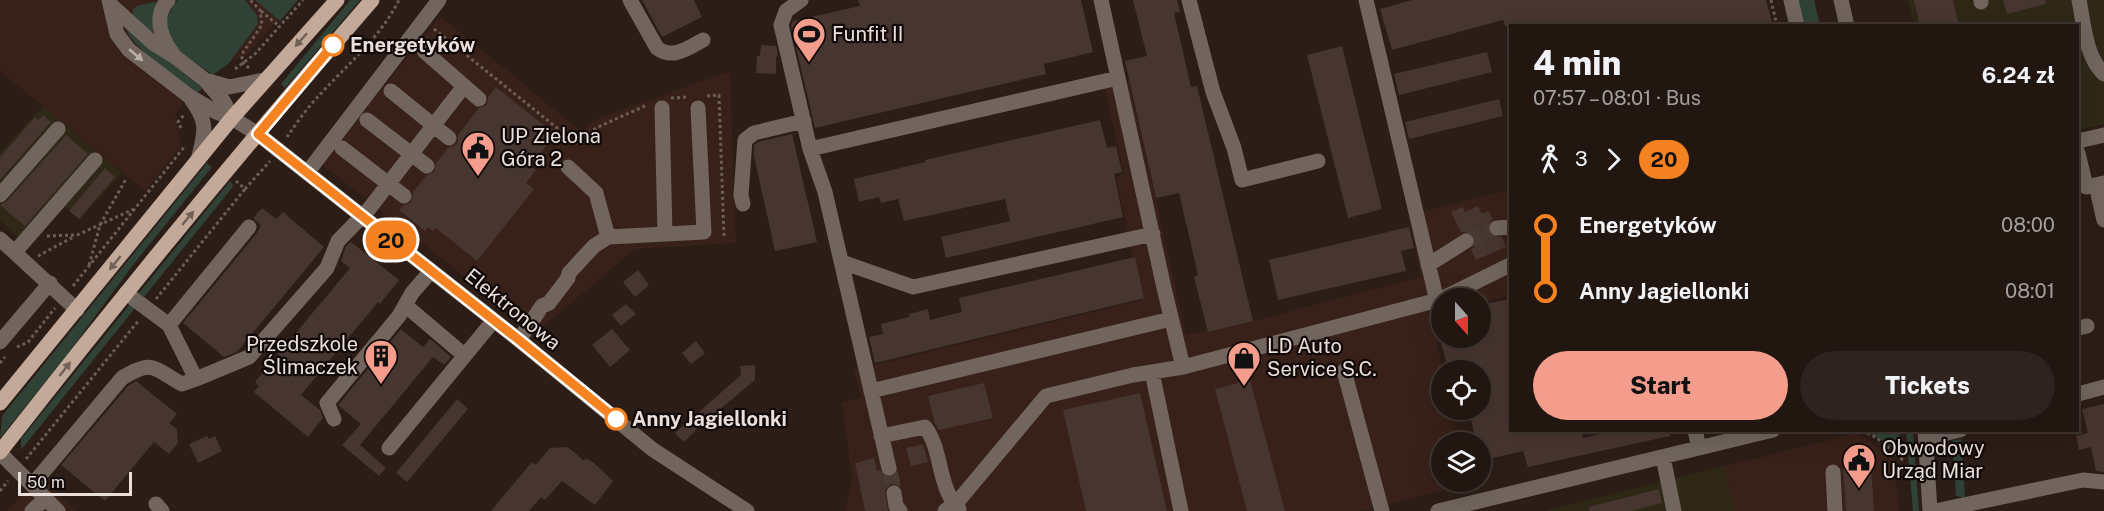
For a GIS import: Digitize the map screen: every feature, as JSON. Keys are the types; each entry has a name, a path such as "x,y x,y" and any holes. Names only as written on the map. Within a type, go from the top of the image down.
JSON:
{"main road":[{"path":"0,403 232,118 337,0"},
{"path":"0,452 126,293 372,0"}],"street":[{"path":"110,2 127,0"},
{"path":"168,0 160,15 160,27 165,42 174,56"},
{"path":"307,173 439,0"},
{"path":"630,0 657,48 663,53 679,53 703,40"},
{"path":"801,0 786,11 782,25 810,149 825,192 842,262 889,468"},
{"path":"1101,0 1183,367"},
{"path":"1189,0 1213,92 1234,148 1242,180 1318,161"},
{"path":"1366,0 1428,265 1437,288"},
{"path":"1791,0 1797,24"},
{"path":"1841,0 1847,24"},
{"path":"2079,0 2090,52 2098,68 2104,74"},
{"path":"110,2 153,43 205,80 224,102 232,118"},
{"name":"Elektronowa","path":"110,2 117,34 129,50 189,96 258,134 652,448 747,511"},
{"path":"424,51 479,99"},
{"path":"810,149 1118,78"},
{"path":"205,80 229,87 264,80"},
{"path":"33,484 122,378 141,367 156,367 182,384 249,357 327,268 338,241 363,217 464,86"},
{"path":"391,91 450,138"},
{"path":"189,96 202,113 204,121 204,137 198,160"},
{"path":"661,103 665,234"},
{"path":"519,340 542,306 542,298 562,275 568,273 594,246 608,237 704,232 698,108"},
{"path":"367,120 427,166"},
{"path":"743,204 741,195 746,140 754,133 804,121"},
{"path":"0,195 58,129"},
{"path":"2079,141 2104,135"},
{"path":"342,148 404,196"},
{"path":"2079,157 2086,187 2100,184 2104,220"},
{"path":"20,256 31,233 95,160"},
{"path":"568,167 597,193 608,237"},
{"path":"169,326 249,227"},
{"path":"842,262 913,287 1153,234"},
{"path":"0,238 77,310"},
{"path":"1428,265 1466,241"},
{"path":"1465,288 1509,266"},
{"path":"334,419 327,403 399,316 412,293 431,271"},
{"path":"0,342 50,283"},
{"path":"126,293 169,326 196,379"},
{"path":"953,509 1046,396 1183,367 1431,303"},
{"path":"405,305 464,355"},
{"path":"871,391 1171,319"},
{"path":"389,448 494,320"},
{"path":"1344,370 1382,511"},
{"path":"1152,372 1180,511"},
{"path":"2079,394 2104,387"},
{"path":"881,436 925,427 932,436 953,509"},
{"path":"1695,432 1699,448"},
{"path":"1438,511 1499,504 1663,457 1765,432"},
{"path":"1930,511 1925,434 1942,432"},
{"path":"0,452 58,511"},
{"path":"1663,457 1674,511"},
{"path":"1833,472 1835,511"},
{"path":"1935,511 2083,480 2104,482"},
{"path":"894,493 896,506 900,511"},
{"path":"32,511 45,498"}],"path":[{"path":"250,0 279,26"},
{"path":"231,74 246,65 303,0"},
{"path":"285,140 314,101 362,51 392,15 399,0"},
{"path":"1771,0 1777,24"},
{"path":"246,65 242,62 242,54 262,25 260,10"},
{"path":"424,20 512,93 577,142 596,128 661,103 719,95 724,237"},
{"path":"178,122 181,128"},
{"path":"28,342 185,147 186,138"},
{"path":"0,491 270,161"},
{"path":"233,178 245,189"},
{"path":"89,267 100,225 126,179"},
{"path":"20,256 77,235 136,208"},
{"path":"31,233 51,236 77,235"},
{"path":"1866,432 1877,438 1905,462"}],"shaded area":[{"path":"0,0 294,1 246,56 210,68 175,114 181,146 145,191 0,71"},
{"path":"1908,0 2104,0 2104,124 2079,130 2079,24 1914,24"},
{"path":"440,16 581,131 599,118 730,71 736,243 635,249 536,333 321,164"},
{"path":"1129,81 1186,335 1249,322 1421,277 1409,217 1509,190 1509,296 1491,301 1491,288 1431,288 1431,348 1438,348 1441,360 1431,360 1431,420 1454,420 1456,432 1431,432 1431,492 1436,492 1359,511 845,511 852,479 842,402 861,397 854,370 1142,300 1116,177 1124,174 1104,86"},
{"path":"43,106 122,173 80,219 64,206 27,247 0,220 0,152"},
{"path":"1858,433 1894,459 1899,511 1735,511 1724,466"},
{"path":"1724,466 1735,511 1544,511"},
{"path":"40,475 75,511 7,511"}],"green space":[{"path":"178,0 245,0 257,15 258,24 228,64 213,75 179,51 168,38 167,21"},
{"path":"255,0 298,0 280,21"},
{"path":"350,0 360,0 285,88 281,84"},
{"path":"1798,0 1814,0 1820,24 1804,24"},
{"path":"159,1 153,15 153,34 133,15 133,9"},
{"path":"127,28 202,88 198,93 145,52 129,35"},
{"path":"207,163 212,167 133,265 66,356 0,438 2,416"},
{"path":"230,181 232,188 144,297 139,293"},
{"path":"131,303 135,308 21,450 21,439"},
{"path":"1868,432 1899,432 1902,456"},
{"path":"1906,432 1913,434 1919,511 1913,511"},
{"path":"1961,439 1965,498 1956,496 1952,441"}],"building":[{"path":"642,0 694,0 702,17 662,37"},
{"path":"858,0 1081,0 1093,52 1044,64 1046,74 815,128 791,26 793,21 860,6"},
{"path":"1133,0 1177,0 1180,12 1174,13 1191,87 1197,86 1253,321 1208,332 1194,277 1198,275 1179,193 1156,198 1125,61 1147,56"},
{"path":"1412,0 1766,0 1772,24 1509,24 1505,26 1503,20 1392,50 1380,9"},
{"path":"1914,0 1953,0 1959,24 1920,24"},
{"path":"2003,0 2045,0 2046,4 2007,14"},
{"path":"761,45 776,46 778,54 776,74 756,73 757,56 760,56"},
{"path":"1342,46 1382,209 1348,218 1307,55"},
{"path":"1487,52 1492,72 1399,95 1394,74"},
{"name":"UP Zielona Góra 2","path":"496,87 555,134 531,166 536,170 526,183 534,189 477,261 436,228 433,231 428,227 425,231 399,210 411,202 413,192 426,176 434,172 436,163 448,148 457,144 458,135 479,108 487,105 488,97"},
{"path":"1499,99 1503,116 1409,139 1405,122"},
{"path":"43,115 51,122 0,180 0,157 35,117 38,120"},
{"path":"1100,120 1107,148 1116,146 1122,172 1114,174 1123,217 946,258 941,237 1010,221 1005,199 904,221 898,199 881,203 879,197 859,202 854,179 925,162 925,160"},
{"path":"792,134 817,242 775,251 754,156 754,145"},
{"path":"66,135 88,154 25,226 0,205 7,201"},
{"path":"105,168 115,177 79,219 69,211"},
{"path":"1478,206 1482,214 1488,211 1493,219 1488,224 1489,234 1493,237 1502,237 1506,247 1476,260 1471,250 1475,245 1474,236 1470,232 1461,232 1451,212 1463,207 1465,212"},
{"path":"262,208 276,219 283,212 324,247 237,352 224,357 183,323 257,233 261,225 253,218"},
{"path":"1409,227 1414,248 1401,251 1406,271 1278,300 1269,260"},
{"path":"351,242 399,280 301,395 320,410 323,418 308,437 254,392 259,386 255,382 350,268 341,261 346,246"},
{"path":"1135,257 1144,298 875,363 869,337 883,334 881,324 909,317 909,314 928,309 930,320 962,312 959,298"},
{"path":"638,270 649,285 635,297 623,282"},
{"path":"1509,299 1509,432 1582,432 1583,438 1609,432 1670,432 1670,436 1528,467 1523,451 1491,458 1491,432 1474,432 1471,420 1491,420 1491,360 1446,360 1442,348 1491,348 1491,303"},
{"path":"626,304 636,314 621,326 612,315"},
{"name":"Przedszkole Ślimaczek","path":"401,329 423,347 430,339 451,357 444,365 433,357 360,445 386,468 379,476 342,445 361,424 338,405"},
{"path":"612,329 630,350 610,367 592,345"},
{"path":"696,341 705,353 691,364 682,353"},
{"path":"755,365 755,380 684,442 675,433 741,375 740,366"},
{"path":"1250,380 1285,511 1247,511 1215,389"},
{"path":"136,381 177,414 169,423 177,429 178,443 169,454 154,442 105,501 61,465 128,386"},
{"path":"984,383 993,418 939,430 935,424 928,396"},
{"path":"1140,393 1167,511 1086,511 1063,410"},
{"path":"457,399 468,409 407,482 396,473"},
{"path":"2104,404 2104,472 2096,471 2091,447 2079,450 2076,436 2088,433 2082,409"},
{"path":"207,436 209,439 215,436 222,451 198,463 189,444"},
{"path":"923,444 928,462 911,466 906,448"},
{"path":"568,447 584,461 586,458 594,463 613,481 595,505 562,481 545,500 541,497 529,511 491,511 532,462 536,465 550,448"},
{"path":"874,458 877,471 880,470 886,477 892,477 898,471 901,487 892,484 885,490 888,511 865,511 855,463"},
{"name":"Obwodowy Urząd Miar","path":"1871,466 1874,511 1846,511 1843,467"},
{"path":"1659,489 1662,503 1630,511 1589,511 1589,507"}],"tunnel":[{"path":"1466,241 1497,228"},
{"path":"889,468 894,493"}],"bus line":[{"name":"20","path":"333,45 258,134 616,419"}],"place":[{"name":"Energetyków","path":"333,45"},
{"name":"Funfit II","path":"809,63"},
{"name":"UP Zielona Góra 2","path":"478,177"},
{"name":"Przedszkole Ślimaczek","path":"381,385"},
{"name":"LD Auto Service S.C.","path":"1244,387"},
{"name":"Anny Jagiellonki","path":"616,419"},
{"name":"Obwodowy Urząd Miar","path":"1859,489"}]}
